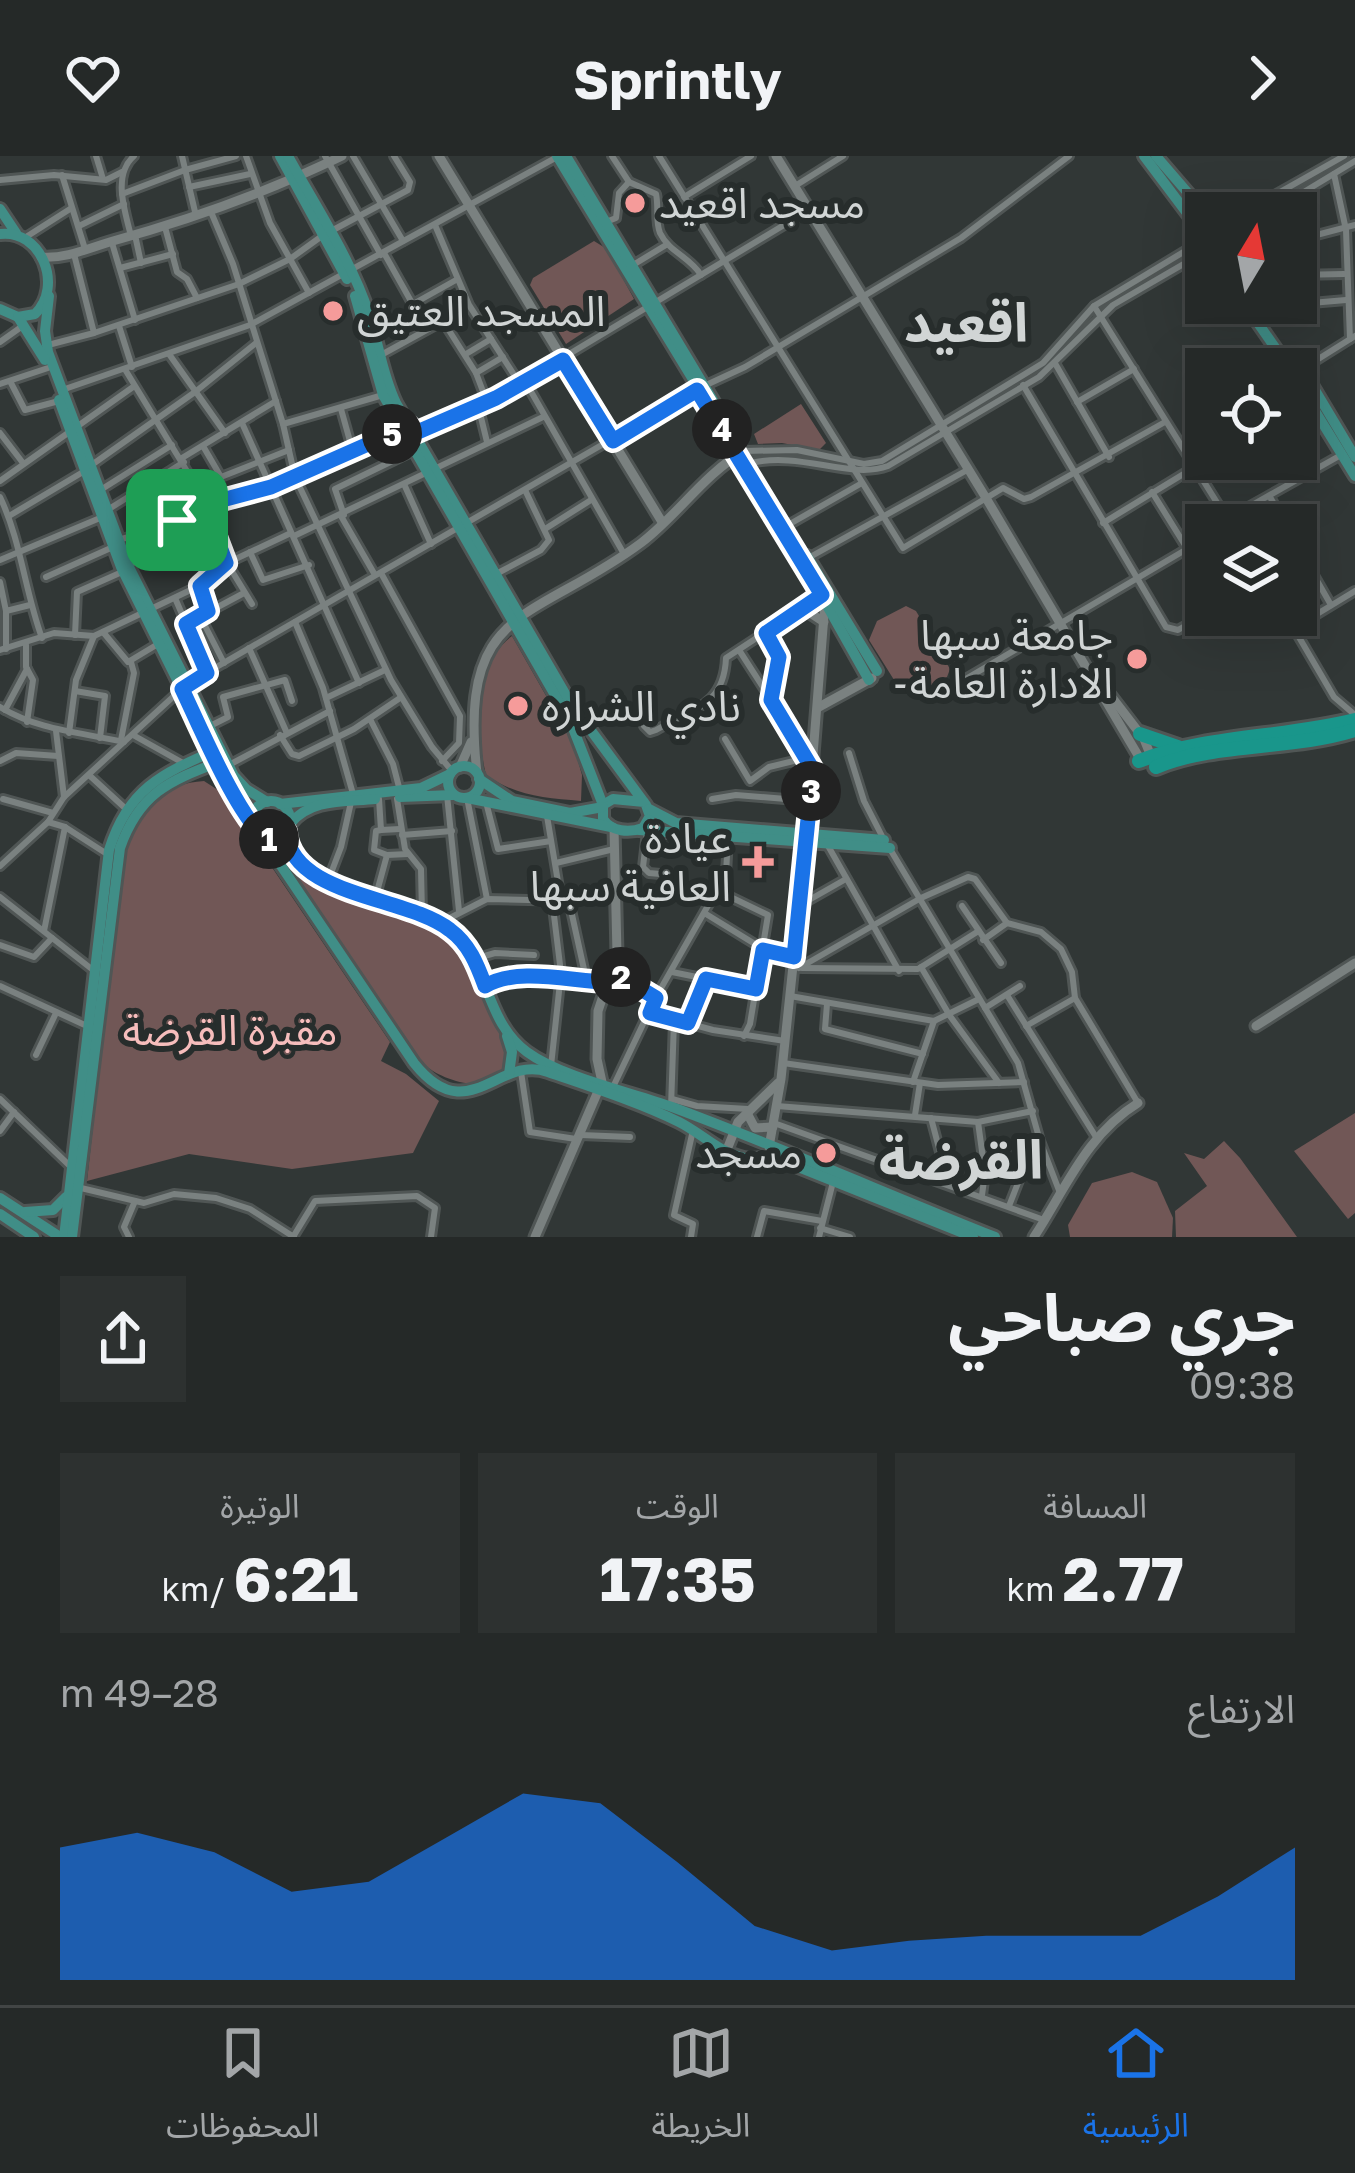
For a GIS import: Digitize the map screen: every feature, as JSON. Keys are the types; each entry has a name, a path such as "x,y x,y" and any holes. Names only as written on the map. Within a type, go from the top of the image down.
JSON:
{"highway":[{"path":"1149,762 1178,748 1330,726 1355,717"},
{"path":"1149,762 1291,744 1355,730"},
{"path":"1140,734 1178,748"}],"main road":[{"path":"284,156 369,313 389,389 431,474 570,702 646,806 648,823 642,831"},
{"path":"560,156 633,265 651,303"},
{"path":"560,156 807,562"},
{"path":"1144,156 1185,212"},
{"path":"1156,156 1187,192"},
{"path":"0,209 41,257 49,279 47,345 103,514 229,783 428,1078 444,1088 473,1091 515,1071 544,1070 670,1103 833,1182 973,1237"},
{"path":"0,234 21,235"},
{"path":"348,272 383,395 431,474"},
{"path":"21,321 35,314 49,296"},
{"path":"0,309 21,321 61,395"},
{"path":"1317,404 1351,452 1355,476"},
{"path":"745,459 873,676"},
{"path":"87,469 99,491 103,514"},
{"path":"462,526 496,574 571,723 603,806 602,819 612,828"},
{"path":"146,611 158,644 184,687"},
{"path":"112,857 133,815 192,764 207,732"},
{"path":"75,1170 112,857 126,808 146,787 192,764 220,758"},
{"path":"220,758 242,785 288,812 289,850 297,863 328,880 422,914 458,937 474,959 506,1032 515,1071"},
{"path":"192,764 229,783"},
{"path":"261,836 274,839 308,808 399,794 431,785 454,771 478,776 512,801 570,813 619,798 646,806 676,824 727,832"},
{"path":"450,794 448,783 454,771"},
{"path":"467,798 477,791 478,776"},
{"path":"253,824 254,813 274,803 450,794 612,828 887,844"},
{"path":"806,838 827,844 887,844"},
{"path":"0,1198 65,1237 86,1026 98,973"},
{"path":"506,1032 551,1066 693,1130 726,1152 752,1160 768,1151"},
{"path":"768,1151 994,1237"},
{"path":"22,1212 53,1210 73,1191"},
{"path":"0,1214 34,1237"}],"street":[{"path":"96,156 104,179"},
{"path":"0,180 62,175 104,179 122,172 134,156"},
{"path":"182,156 196,216"},
{"path":"122,194 236,156"},
{"path":"246,156 258,194 309,293"},
{"path":"41,257 75,253 211,212 342,156"},
{"path":"353,156 404,241"},
{"path":"47,345 119,326 238,284 290,259 408,190 410,185 394,156"},
{"path":"439,156 662,522"},
{"path":"11,383 25,410 250,325 560,156"},
{"path":"612,156 628,182 656,194 657,228 667,244 691,260 701,275"},
{"path":"659,156 903,548 1003,488 1024,499 1031,497 1166,422"},
{"path":"683,197 751,156"},
{"path":"776,156 1149,762"},
{"path":"795,185 843,156"},
{"path":"0,866 48,822 64,797 184,687 776,349 993,217 1070,156"},
{"path":"1280,192 1344,156"},
{"path":"327,159 427,329"},
{"path":"1304,192 1355,160"},
{"path":"122,172 124,204 141,263"},
{"path":"189,187 252,174"},
{"path":"1317,358 1352,337 1344,270 1346,230 1334,174"},
{"path":"62,175 79,226 75,253 94,333"},
{"path":"606,222 616,218 619,193 628,182"},
{"path":"79,226 124,204"},
{"path":"21,235 70,209"},
{"path":"46,577 207,504 271,487 483,403 563,360 809,210"},
{"path":"211,212 284,424 295,477 386,670 442,761 454,771 473,737"},
{"path":"435,225 456,280 502,357 523,382 624,554"},
{"path":"1317,236 1355,226"},
{"path":"165,227 177,272 188,279 197,298"},
{"path":"112,242 135,320"},
{"path":"633,265 667,244"},
{"path":"49,279 75,253"},
{"path":"945,429 1054,354 1094,307 1185,253"},
{"path":"120,268 172,254"},
{"path":"745,459 791,458 849,465 882,461 1024,387 1056,364 1100,315 1185,256"},
{"path":"1317,273 1355,266"},
{"path":"413,304 456,280"},
{"path":"1317,302 1346,300"},
{"path":"1094,307 1185,451"},
{"path":"0,342 21,321"},
{"path":"379,356 440,321 446,322 476,374 488,444"},
{"path":"119,326 133,387 183,460 207,504 226,563 252,604"},
{"path":"466,354 491,339"},
{"path":"0,525 157,420 256,344"},
{"path":"169,354 225,433"},
{"path":"476,374 502,357"},
{"path":"1056,364 1109,457"},
{"path":"0,384 48,368"},
{"path":"1078,402 1134,369"},
{"path":"1018,379 1166,627 1178,630 1185,626"},
{"path":"0,481 133,387"},
{"path":"284,424 383,395"},
{"path":"0,560 103,514 276,401"},
{"path":"340,409 353,452"},
{"path":"0,582 3,650 54,633 99,634 200,586 226,563 342,515 543,417"},
{"path":"242,423 359,683"},
{"path":"0,433 24,464"},
{"path":"99,491 172,445"},
{"path":"203,446 221,477"},
{"path":"199,490 290,450"},
{"path":"478,776 473,737 486,659 494,640 517,616 624,554 724,466 797,450 849,465"},
{"path":"413,451 335,489 342,515 460,716 459,743 442,761"},
{"path":"1254,504 1351,452"},
{"path":"807,562 969,469"},
{"path":"1103,523 1185,472"},
{"path":"788,525 862,483"},
{"path":"404,484 431,544"},
{"path":"496,574 547,545 545,529 525,490"},
{"path":"1152,492 1185,546"},
{"path":"1269,496 1274,504"},
{"path":"0,497 42,638"},
{"path":"545,529 591,500"},
{"path":"177,520 190,545 215,534"},
{"path":"142,533 151,556"},
{"path":"952,687 1185,550"},
{"path":"75,635 75,595 161,552"},
{"path":"250,552 263,580 308,566"},
{"path":"1317,581 1331,605"},
{"path":"200,586 208,611"},
{"path":"1317,614 1355,590"},
{"path":"186,624 244,593"},
{"path":"644,726 656,730 716,696 726,674 725,660 826,597"},
{"path":"768,1151 795,965 826,597"},
{"path":"175,598 207,673"},
{"path":"4,616 30,605"},
{"path":"804,609 824,622"},
{"path":"200,616 224,663"},
{"path":"296,622 330,710 352,798 328,880"},
{"path":"766,633 779,657 771,700"},
{"path":"99,634 130,662 134,673 123,742"},
{"path":"69,733 82,661 99,634"},
{"path":"1299,636 1334,697 1355,717"},
{"path":"26,643 27,669 33,680 27,722"},
{"path":"130,662 158,644"},
{"path":"249,648 296,756 336,739 401,698"},
{"path":"739,650 813,770"},
{"path":"27,669 2,709 56,731 123,742"},
{"path":"326,698 386,670"},
{"path":"1090,671 1140,734 1149,762"},
{"path":"819,707 873,676"},
{"path":"207,732 228,717 223,697 284,680 292,701"},
{"path":"75,692 105,696 100,738"},
{"path":"1330,726 1336,712 1334,697"},
{"path":"220,758 330,710"},
{"path":"370,719 393,764 408,854 422,869 422,914"},
{"path":"56,731 64,797"},
{"path":"133,735 192,764"},
{"path":"725,739 750,781 769,767 806,758"},
{"path":"0,761 16,753 58,756"},
{"path":"849,753 864,801 887,844 1026,1082 1037,1142 1060,1193"},
{"path":"89,775 126,808"},
{"path":"450,794 459,911"},
{"path":"712,799 736,794 810,801"},
{"path":"467,798 487,899"},
{"path":"3,799 53,813"},
{"path":"379,799 381,830"},
{"path":"486,802 498,849 551,841"},
{"path":"547,816 561,900 561,980 551,1066"},
{"path":"48,822 65,827 112,857"},
{"path":"0,945 37,956 48,934 65,827"},
{"path":"599,1085 598,1011 617,953 612,828"},
{"path":"408,854 374,850 376,831 452,831"},
{"path":"642,831 643,867 672,875"},
{"path":"535,1237 599,1085 650,1013 718,891 728,862 727,832"},
{"path":"827,844 899,970"},
{"path":"556,863 614,849"},
{"path":"375,899 386,855"},
{"path":"795,965 968,877 975,879 1007,923 1041,932 1061,949 1072,972 1076,998 1138,1103 1096,1137 1036,1237"},
{"path":"799,906 846,879"},
{"path":"718,891 768,915 744,1036"},
{"path":"440,923 487,899 615,895"},
{"path":"0,897 98,973"},
{"path":"561,900 587,978"},
{"path":"962,905 1001,963"},
{"path":"706,914 795,965 921,967 976,932"},
{"path":"983,940 1007,923"},
{"path":"474,959 495,953 534,955"},
{"path":"1256,1026 1355,963"},
{"path":"921,967 999,1083"},
{"path":"671,971 756,989"},
{"path":"485,986 518,977 611,977 656,998"},
{"path":"688,1023 706,979"},
{"path":"0,986 86,1026"},
{"path":"985,1008 1019,986"},
{"path":"1006,995 1096,1137"},
{"path":"790,996 934,1021 979,999"},
{"path":"1026,1026 1076,998"},
{"path":"827,1004 825,1029 923,1054"},
{"path":"36,1055 56,1013"},
{"path":"650,1013 785,1041"},
{"path":"674,1021 670,1103 749,1111"},
{"path":"915,1116 916,1083 934,1021"},
{"path":"783,1063 916,1083 1026,1082"},
{"path":"515,1071 530,1132 630,1137"},
{"path":"726,1152 732,1131 782,1078"},
{"path":"0,1099 75,1170"},
{"path":"777,1106 978,1122 1033,1111"},
{"path":"749,1111 755,1128 773,1125 1043,1221"},
{"path":"0,1132 14,1112"},
{"path":"931,1118 940,1152"},
{"path":"978,1122 985,1174 982,1197"},
{"path":"691,1237 693,1224 674,1214 693,1130"},
{"path":"1002,1147 1037,1142"},
{"path":"1009,1206 1037,1142"},
{"path":"820,1228 833,1182"},
{"path":"73,1191 151,1203 174,1195 216,1198 250,1209 293,1237 315,1201 417,1196 435,1208 431,1237"},
{"path":"129,1237 124,1227 135,1201"},
{"path":"757,1237 764,1211 850,1237"}],"green space":[{"path":"594,241 607,249 634,299 566,344 530,285 533,278"},
{"path":"801,404 826,443 819,450 758,444 754,434"},
{"path":"906,606 916,611 950,669 947,677 914,695 901,691 869,640 877,621"},
{"name":"نادي الشراره","path":"512,636 573,743 582,775 581,801 520,792 486,775 480,740 484,682 499,649"},
{"name":"مقبرة القرضة","path":"204,781 221,792 390,1042 381,1061 439,1101 413,1153 292,1169 189,1154 87,1181 124,844 137,819 165,792"},
{"name":"مقبرة القرضة","path":"293,871 351,897 447,929 471,956 507,1052 496,1077 472,1084 444,1077 421,1062"},
{"path":"1355,1113 1355,1213 1348,1219 1294,1151"},
{"path":"1224,1141 1297,1237 1176,1237 1175,1211 1207,1186 1184,1153 1204,1159"},
{"path":"1132,1172 1157,1182 1173,1218 1172,1237 1070,1237 1068,1225 1092,1183"}],"place":[{"name":"مسجد اقعيد","path":"635,203"},
{"name":"المسجد العتيق","path":"333,311"},
{"name":"جامعة سبها -الادارة العامة","path":"1137,659"},
{"name":"نادي الشراره","path":"518,706"},
{"name":"عيادة العافية سبها","path":"758,862"},
{"name":"مسجد","path":"826,1153"}],"district":[{"name":"اقعيد","path":"966,323"},
{"name":"القرضة","path":"961,1160"}],"route":[{"path":"563,360 613,441 697,390 822,595 766,633 779,657 771,700 813,770 794,957 763,950 756,989 706,979 688,1023 674,1021 650,1013 656,998 613,972 609,982 518,977 485,986 474,959 451,930 303,868 289,850 286,832 268,839 255,829 182,689 207,673 186,624 208,611 200,586 226,563 215,534 190,545 177,520 207,504 271,487 409,426 413,434 496,398 563,360"}]}
